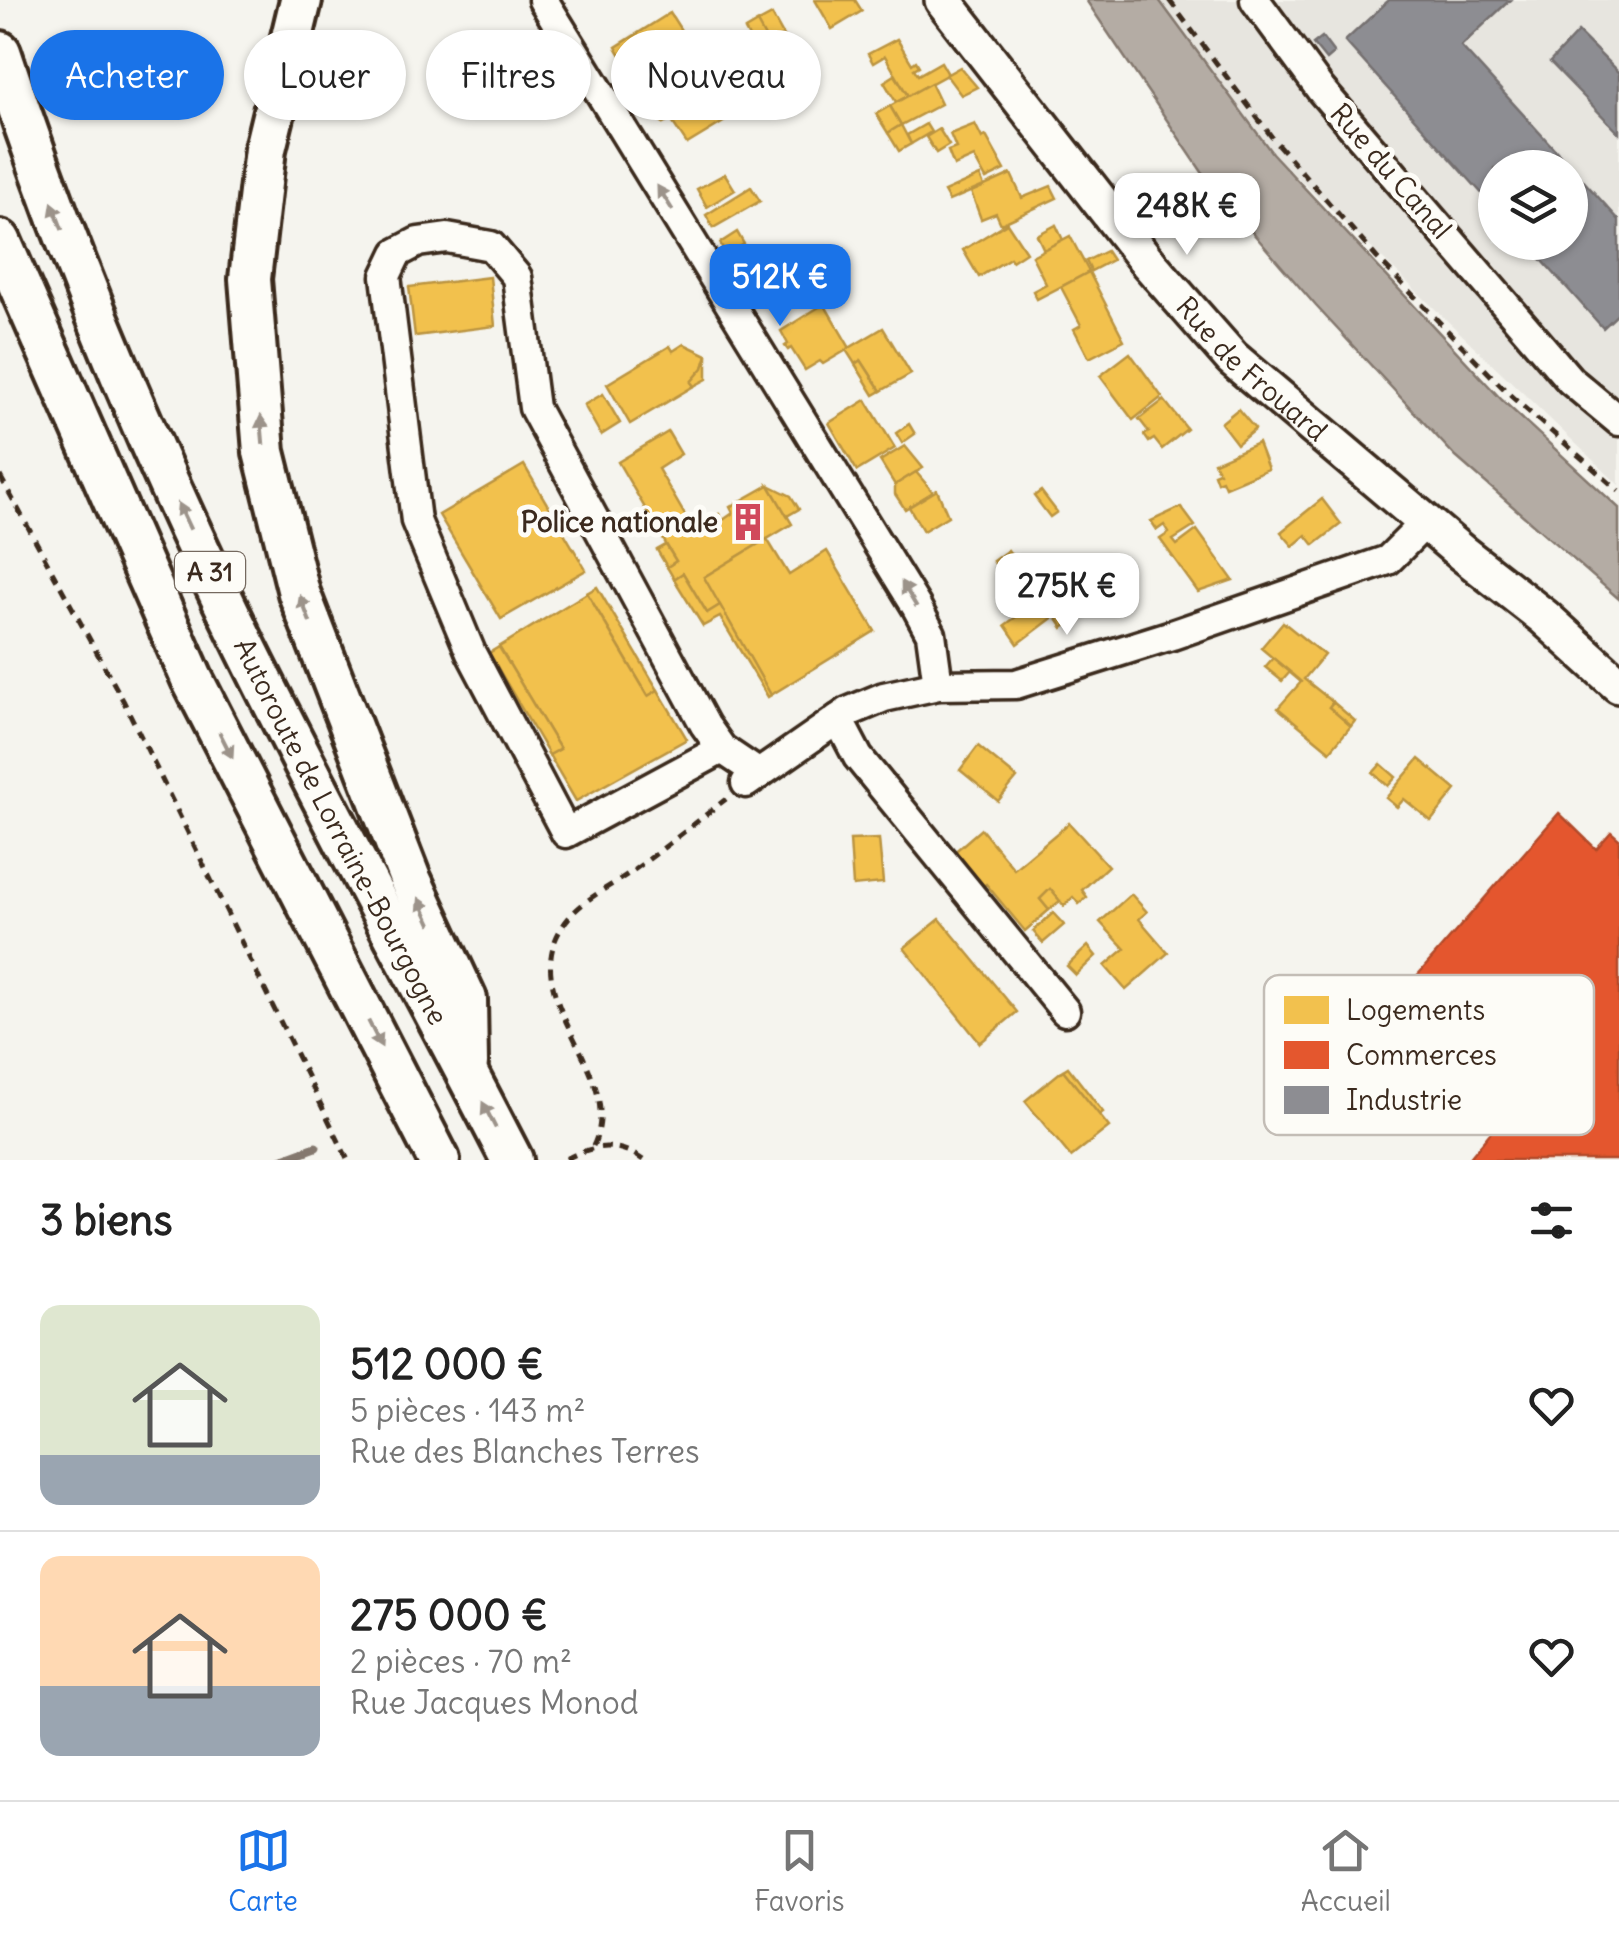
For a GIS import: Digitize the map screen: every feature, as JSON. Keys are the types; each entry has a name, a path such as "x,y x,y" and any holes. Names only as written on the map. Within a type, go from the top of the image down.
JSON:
{"highway":[{"path":"301,0 264,150 250,279 264,452 299,593 410,879 466,999 467,1070"},
{"name":"Autoroute de Lorraine-Bourgogne","path":"0,52 34,156 95,314 162,470 246,649 512,1160"},
{"name":"A 31","path":"0,241 192,679 440,1160"},
{"path":"0,308 76,482 192,679"}],"main road":[{"name":"Rue de Frouard","path":"944,0 1144,259 1232,358 1544,617 1619,685"}],"street":[{"path":"543,0 916,606 930,634 938,685"},
{"name":"Rue du Canal","path":"1255,0 1321,90 1545,352 1570,380 1619,421"},
{"path":"722,749 566,833 471,652 416,521 386,276 396,253 418,242 447,238 491,246 518,277 534,408 705,725 752,779 838,719 884,696 938,685 1016,684 1172,635 1388,560 1426,522"},
{"path":"838,719 858,757 1065,1011"}],"path":[{"path":"1168,0 1274,140 1377,258 1510,396 1619,492"},
{"path":"0,476 124,702 348,1160"},
{"path":"593,1146 602,1112 596,1088 555,992 551,967 554,943 577,908 633,871 752,779"},
{"path":"566,1159 593,1146 620,1148 643,1160"}],"shaded area":[{"path":"1086,0 1159,0 1272,153 1502,400 1619,508 1619,599 1456,457 1316,306 1208,181"},
{"path":"1159,0 1619,0 1619,485 1272,153"}],"building: Logements":[{"path":"815,0 855,0 862,11 832,29"},
{"path":"670,13 681,30 643,30"},
{"path":"772,15 780,30 761,30 757,23"},
{"path":"897,39 912,64 916,61 919,66 914,69 918,75 941,62 948,74 908,96 885,56 873,63 868,54"},
{"path":"960,67 977,87 961,95 946,75"},
{"path":"895,75 908,96 896,102 884,82"},
{"path":"931,83 941,104 901,125 890,106"},
{"path":"890,106 901,125 888,133 876,114"},
{"path":"671,120 724,120 725,121 687,144"},
{"path":"926,124 931,132 911,144 907,135"},
{"path":"975,124 1005,170 986,179 974,157 954,166 948,151 956,148 950,134"},
{"path":"901,125 911,144 899,151 888,133"},
{"path":"939,129 949,145 936,153 926,137"},
{"path":"725,174 735,190 707,207 697,189"},
{"path":"1011,174 1022,198 1051,186 1057,198 1001,224 996,213 981,219 971,192"},
{"path":"980,176 984,186 949,201 944,192"},
{"path":"751,187 760,201 713,228 706,215"},
{"path":"1007,223 1026,252 979,277 963,250"},
{"path":"1056,225 1063,240 1044,250 1037,235"},
{"path":"737,232 744,244 726,255 720,243"},
{"path":"1070,236 1089,272 1037,299 1033,291 1046,284 1032,256"},
{"path":"1106,251 1112,260 1091,271 1086,261"},
{"path":"1089,272 1124,340 1089,358 1074,329 1081,325 1061,287"},
{"path":"490,277 495,326 415,336 409,287"},
{"path":"824,304 850,348 805,370 791,348 785,346 788,344 781,331"},
{"path":"883,328 911,374 881,391 861,360 855,364 846,350"},
{"path":"684,344 707,355 703,368 691,382 694,386 630,424 607,384 670,346 673,351"},
{"path":"1130,353 1162,397 1133,420 1100,376"},
{"path":"707,355 707,379 694,386 691,382 703,368"},
{"path":"861,360 881,391 874,395 855,364"},
{"path":"603,394 620,423 601,435 584,405"},
{"path":"866,400 895,448 857,471 829,423"},
{"path":"1164,400 1187,429 1162,449 1154,439 1149,442 1144,435 1149,432 1139,419"},
{"path":"1238,409 1255,429 1237,444 1221,423"},
{"path":"909,424 915,434 902,443 896,433"},
{"name":"Police nationale","path":"668,432 681,454 658,469 693,529 719,514 723,520 733,513 730,507 769,485 792,524 704,577 720,605 707,613 683,573 674,579 667,567 676,561 618,462"},
{"path":"1258,443 1268,469 1225,487 1222,480 1217,482 1214,474 1219,472 1214,462"},
{"path":"905,446 923,468 895,485 880,461"},
{"path":"524,465 586,570 501,619 439,515"},
{"path":"916,472 933,492 905,509 895,494 895,485"},
{"path":"769,485 791,496 799,509 787,516"},
{"path":"937,490 948,516 923,531 909,507"},
{"path":"1041,491 1057,512 1050,517 1034,496"},
{"path":"1322,499 1341,524 1314,545 1306,535 1293,546 1281,532"},
{"path":"1181,507 1195,526 1173,540 1177,545 1197,530 1233,580 1198,592 1160,539 1169,533 1164,525 1157,530 1151,521"},
{"path":"767,539 789,575 827,551 875,631 771,695 704,577"},
{"path":"666,545 676,561 667,567 657,550"},
{"path":"1008,550 1029,580 1019,587 1005,568 1001,571 993,561"},
{"path":"1084,561 1109,601 1105,604 1100,599 1063,628 1040,594"},
{"path":"683,573 707,613 720,605 771,695 768,697 720,617 703,626 674,579"},
{"path":"1029,580 1037,590 1027,598 1019,587"},
{"path":"597,587 658,690 648,696 587,593"},
{"path":"1037,590 1055,616 1018,644 1005,625 1016,617 1010,609"},
{"path":"587,593 648,696 658,690 687,739 576,801 549,755 560,749 499,647"},
{"path":"1283,622 1324,655 1304,679 1333,702 1329,707 1351,726 1330,751 1278,708 1301,682 1261,648"},
{"path":"499,647 560,749 549,755 489,653"},
{"path":"1273,658 1290,672 1282,681 1265,667"},
{"path":"1333,702 1355,721 1351,726 1329,707"},
{"path":"978,746 1017,778 998,801 960,770"},
{"path":"1419,759 1456,790 1431,821 1404,799 1397,807 1386,798"},
{"path":"1381,764 1396,777 1388,786 1373,773"},
{"path":"1069,823 1108,866 1082,890 1087,897 1079,904 1073,897 1064,906 1050,889 1040,899 1049,910 1025,931 986,884 980,889 951,855 981,829 1014,869"},
{"path":"879,839 883,883 853,886 850,840"},
{"path":"1050,889 1060,901 1049,910 1040,899"},
{"path":"1131,894 1147,912 1139,919 1168,953 1126,990 1105,966 1125,949 1100,922"},
{"path":"1053,913 1064,925 1043,943 1033,931"},
{"path":"940,919 1017,1012 980,1043 904,948"},
{"path":"1088,946 1096,956 1076,975 1067,966"},
{"path":"1068,1067 1103,1112 1099,1115 1063,1070"},
{"path":"1063,1070 1109,1127 1071,1157 1025,1101"}],"building: Commerces":[{"path":"1559,813 1596,849 1611,832 1619,839 1619,1160 1468,1160 1488,1135 1594,1135 1594,975 1418,975"}],"building: Industrie":[{"path":"1389,0 1510,0 1461,46 1555,150 1478,150 1478,189 1345,41"},
{"path":"1578,32 1619,73 1619,133 1550,62"},
{"path":"1322,37 1334,53 1326,60 1313,44"},
{"path":"1588,186 1619,220 1619,313 1603,328 1542,260 1588,260"}],"waterway":[{"path":"281,1160 316,1147"}],"place":[{"name":"Police nationale","path":"748,522"}]}
